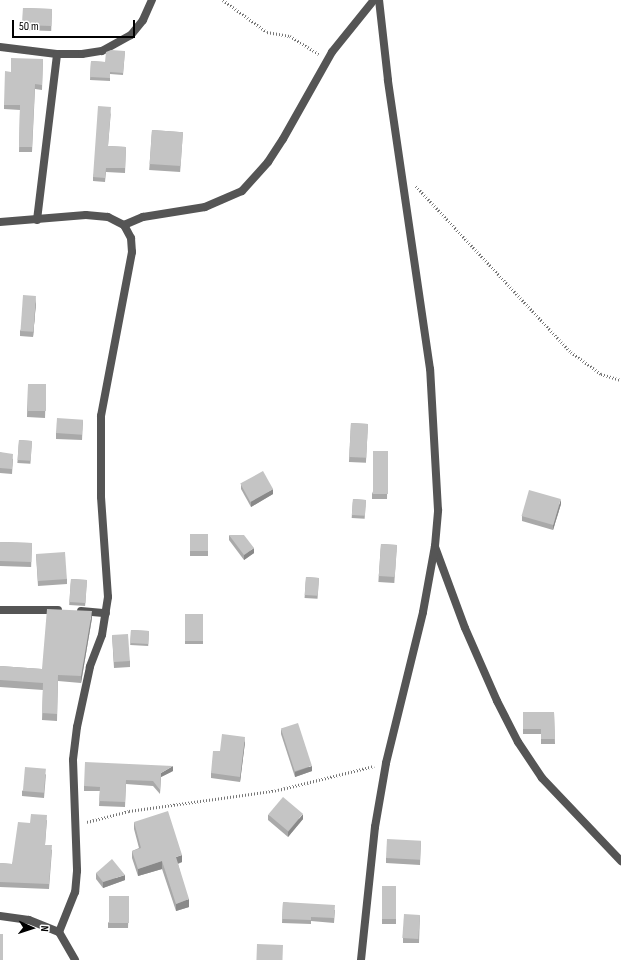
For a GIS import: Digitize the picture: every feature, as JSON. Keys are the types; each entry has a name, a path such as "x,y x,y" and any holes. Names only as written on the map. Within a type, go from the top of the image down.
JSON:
{"street":[{"path":"0,47 57,54 82,54 118,44 131,35 143,20 152,0"},
{"path":"124,225 143,218 205,207 226,200 242,191 268,162 283,139 326,60 374,0"},
{"path":"361,960 375,827 386,763 423,612 435,546 438,510 438,470 430,369 382,41 379,0"},
{"path":"37,220 57,54"},
{"path":"0,222 86,215 108,217 124,225 131,238 132,252 101,416 101,497 108,585 106,613 77,727 74,760 76,826 75,892 59,932"},
{"path":"435,546 465,628 497,701 518,742 542,778 621,861"},
{"path":"0,610 62,610 106,613"},
{"path":"0,916 29,920 59,932 75,960"}],"path":[{"path":"223,0 253,24 267,32 290,36 302,42 326,60"},
{"path":"402,172 434,203 571,352 601,374 621,380"},
{"path":"76,826 129,811 278,790 386,763"}],"building":[{"path":"23,8 52,9 51,26 22,25"},
{"path":"111,50 125,51 123,73 110,72 110,78 90,77 91,61 105,62 106,52"},
{"path":"11,58 43,59 42,85 35,84 32,147 19,147 20,105 4,105 5,71 11,72"},
{"path":"98,106 111,107 108,146 126,147 125,168 106,168 105,178 93,177"},
{"path":"152,130 183,132 181,166 150,164"},
{"path":"23,295 36,296 33,332 20,331"},
{"path":"28,384 46,384 46,411 28,411"},
{"path":"57,418 83,420 82,435 56,433"},
{"path":"351,423 368,424 366,458 349,457"},
{"path":"19,440 32,441 31,461 18,460"},
{"path":"373,451 388,451 388,494 373,494"},
{"path":"0,452 13,454 12,469 0,468"},
{"path":"263,471 273,489 250,502 240,484"},
{"path":"529,490 561,499 553,525 522,516"},
{"path":"353,499 366,500 365,516 352,515"},
{"path":"190,534 208,534 208,551 190,551"},
{"path":"229,535 244,535 254,548 244,555"},
{"path":"0,542 32,543 31,562 0,561"},
{"path":"381,544 397,545 395,577 379,576"},
{"path":"65,552 67,579 38,581 36,554"},
{"path":"306,577 319,578 318,596 305,595"},
{"path":"71,579 87,580 85,603 69,602"},
{"path":"47,609 92,611 81,676 58,675 57,714 42,713 43,683 0,680 0,666 42,669"},
{"path":"185,614 203,614 203,641 185,641"},
{"path":"131,630 149,631 148,644 130,643"},
{"path":"128,634 130,661 114,662 112,635"},
{"path":"523,712 554,712 555,739 541,739 541,729 523,729"},
{"path":"298,723 312,766 295,771 281,729"},
{"path":"222,734 245,737 240,777 211,773 213,751 220,751"},
{"path":"85,762 173,766 161,773 160,790 153,781 126,780 125,802 99,801 100,787 84,786"},
{"path":"25,767 46,769 44,793 23,791"},
{"path":"283,797 303,814 288,831 268,815"},
{"path":"168,811 182,855 176,857 189,899 176,904 162,861 138,869 132,851 141,848 134,822"},
{"path":"31,814 47,815 45,845 52,845 49,884 0,882 0,863 12,864 18,822 30,823"},
{"path":"387,839 421,841 420,860 386,858"},
{"path":"112,859 125,875 103,882 96,873"},
{"path":"382,886 396,886 396,919 382,919"},
{"path":"109,896 129,896 129,923 109,923"},
{"path":"283,902 335,905 334,918 311,917 311,920 282,919"},
{"path":"404,914 420,915 418,939 402,938"},
{"path":"0,934 3,934 3,960 0,960"},
{"path":"257,944 283,945 282,960 256,960"}]}
